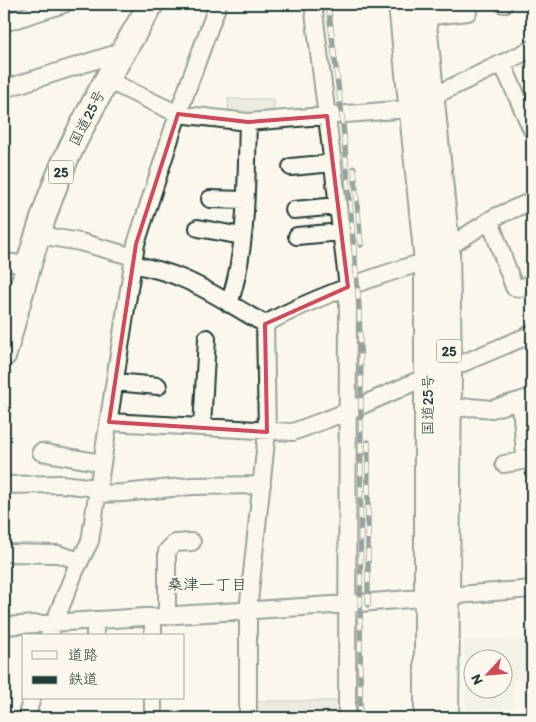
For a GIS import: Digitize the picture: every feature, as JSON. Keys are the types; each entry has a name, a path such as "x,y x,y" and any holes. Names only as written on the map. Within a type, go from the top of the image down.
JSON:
{"highway":[{"name":"国道25号","path":"4,354 29,265 64,163 107,80 151,4"},
{"name":"国道25号","path":"401,4 425,105 447,248 439,373 437,597 446,718"},
{"name":"国道25号","path":"423,10 428,261 439,373 449,410 427,718"}],"street":[{"path":"4,23 64,4"},
{"path":"51,629 90,541 136,244 178,114 218,4"},
{"path":"314,4 348,287 347,718"},
{"path":"423,10 468,12"},
{"path":"107,80 178,114 248,122 327,116 425,105 502,63 532,49"},
{"path":"4,89 124,51"},
{"path":"502,63 532,130"},
{"path":"229,304 242,236 248,122"},
{"path":"292,167 333,163"},
{"path":"210,199 245,200"},
{"path":"447,248 490,221 532,200"},
{"path":"294,210 338,206"},
{"path":"490,221 514,287 520,288 532,283"},
{"path":"198,228 242,236"},
{"path":"297,236 341,232"},
{"path":"39,235 80,242 179,277 218,296 265,324"},
{"path":"265,324 290,310 348,287 428,261"},
{"path":"4,262 29,265"},
{"path":"248,718 248,611 267,432 265,324"},
{"path":"109,422 293,432 349,411 532,334"},
{"path":"202,428 207,338"},
{"path":"116,382 158,386"},
{"path":"449,410 470,406 492,409 525,400 522,416 525,456 522,460 504,464"},
{"path":"41,452 102,463"},
{"path":"4,485 31,483 123,493 192,486 262,485"},
{"path":"154,634 160,616 167,551 175,543 192,542"},
{"path":"4,553 58,554 80,561"},
{"path":"4,626 51,629 95,628 160,616 348,604 532,589"},
{"path":"26,718 31,700"},
{"path":"153,700 153,718"}],"highlighted area":[{"path":"178,114 248,122 327,116 348,287 265,324 267,432 109,422 136,244"}],"shaded area":[{"path":"228,99 274,99 274,114 229,114"},
{"path":"532,639 532,679 514,680 514,650 464,650 464,641"},
{"path":"466,700 514,700 514,708 466,710"},
{"path":"255,701 338,701 338,718 255,718"}],"railway":[{"path":"328,4 343,125 359,306 361,382 360,718"},
{"path":"354,168 361,245"},
{"path":"368,442 368,605"}],"district":[{"name":"桑津一丁目","path":"207,584"}]}
